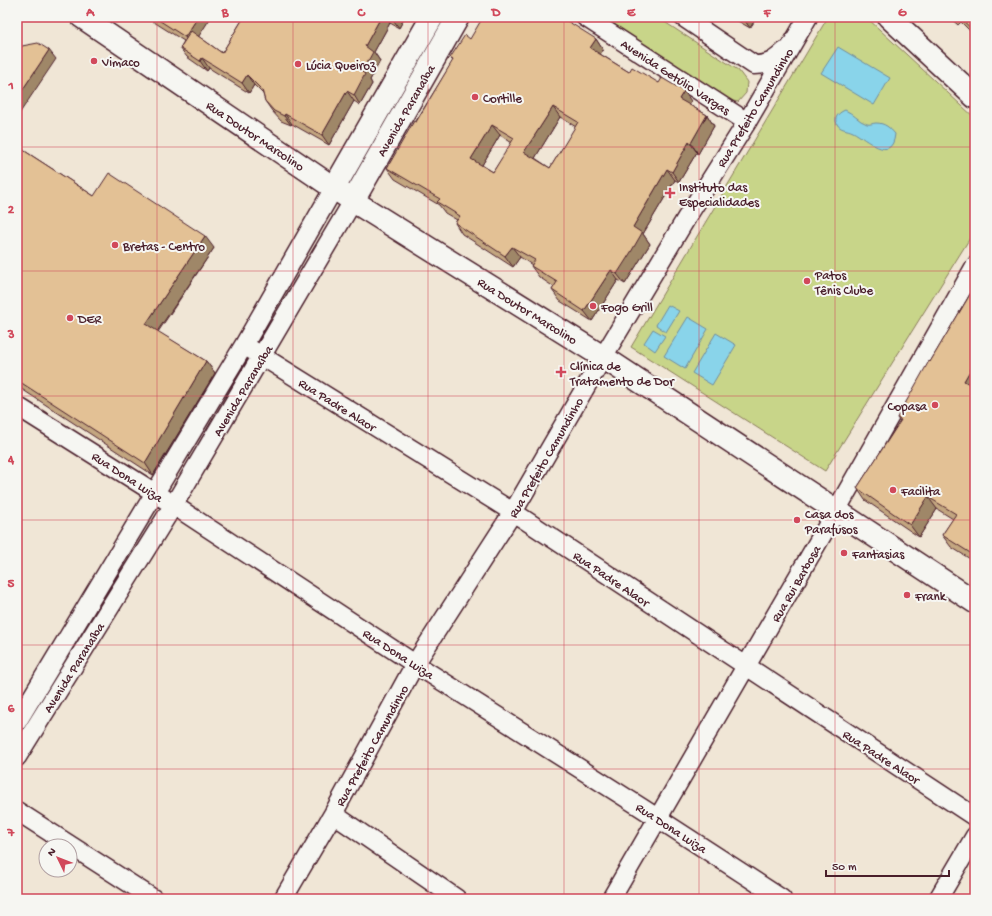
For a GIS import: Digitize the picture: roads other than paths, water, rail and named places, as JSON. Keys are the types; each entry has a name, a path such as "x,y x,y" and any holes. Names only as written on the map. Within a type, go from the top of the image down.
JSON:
{"main road":[{"name":"Rua Doutor Marcolino","path":"82,17 353,201 603,357 836,512 975,602"},
{"name":"Avenida Paranaíba","path":"334,188 432,17"},
{"name":"Avenida Paranaíba","path":"353,201 458,17"},
{"path":"889,17 975,97"}],"street":[{"name":"Avenida Getúlio Vargas","path":"585,17 747,122"},
{"path":"683,17 754,65 762,65 773,62 790,47"},
{"name":"Rua Prefeito Camundinho","path":"283,899 333,814 415,664 513,512 603,357 687,217 747,122 808,17"},
{"path":"730,111 744,105 753,94 756,83 754,65"},
{"name":"Avenida Paranaíba","path":"17,722 244,345 334,188"},
{"name":"Avenida Paranaíba","path":"17,757 174,506 353,201"},
{"path":"300,247 319,259"},
{"name":"Rua Rui Barbosa","path":"611,899 836,512 975,266"},
{"path":"273,294 292,306"},
{"name":"Rua Padre Alaor","path":"244,345 513,512 975,817"},
{"name":"Rua Dona Luiza","path":"17,406 155,493 415,664 658,818 782,899"},
{"path":"17,811 154,899"},
{"path":"333,814 457,899"},
{"path":"938,899 975,836"}],"water":[{"path":"838,47 890,78 874,105 821,73"},
{"path":"845,110 867,124 879,123 887,126 895,134 893,143 889,148 884,149 877,147 853,132 840,127 837,124 836,117 839,113"},
{"path":"668,305 679,311 666,332 656,325"},
{"path":"688,317 708,329 685,369 664,356"},
{"path":"653,329 665,336 655,351 644,343"},
{"path":"716,333 736,345 712,385 692,373"}],"place":[{"name":"Vimaco","path":"94,61"},
{"name":"Lúcia Queiroz","path":"298,64"},
{"name":"Cortille","path":"475,97"},
{"name":"Instituto das Especialidades","path":"670,193"},
{"name":"Bretas - Centro","path":"115,245"},
{"name":"Patos Tênis Clube","path":"807,281"},
{"name":"Fogo Grill","path":"593,306"},
{"name":"DER","path":"70,318"},
{"name":"Clínica de Tratamento de Dor","path":"561,372"},
{"name":"Copasa","path":"935,405"},
{"name":"Facilita","path":"893,490"},
{"name":"Casa dos Parafusos","path":"797,520"},
{"name":"Fantasias","path":"844,553"},
{"name":"Frank","path":"907,595"}]}
